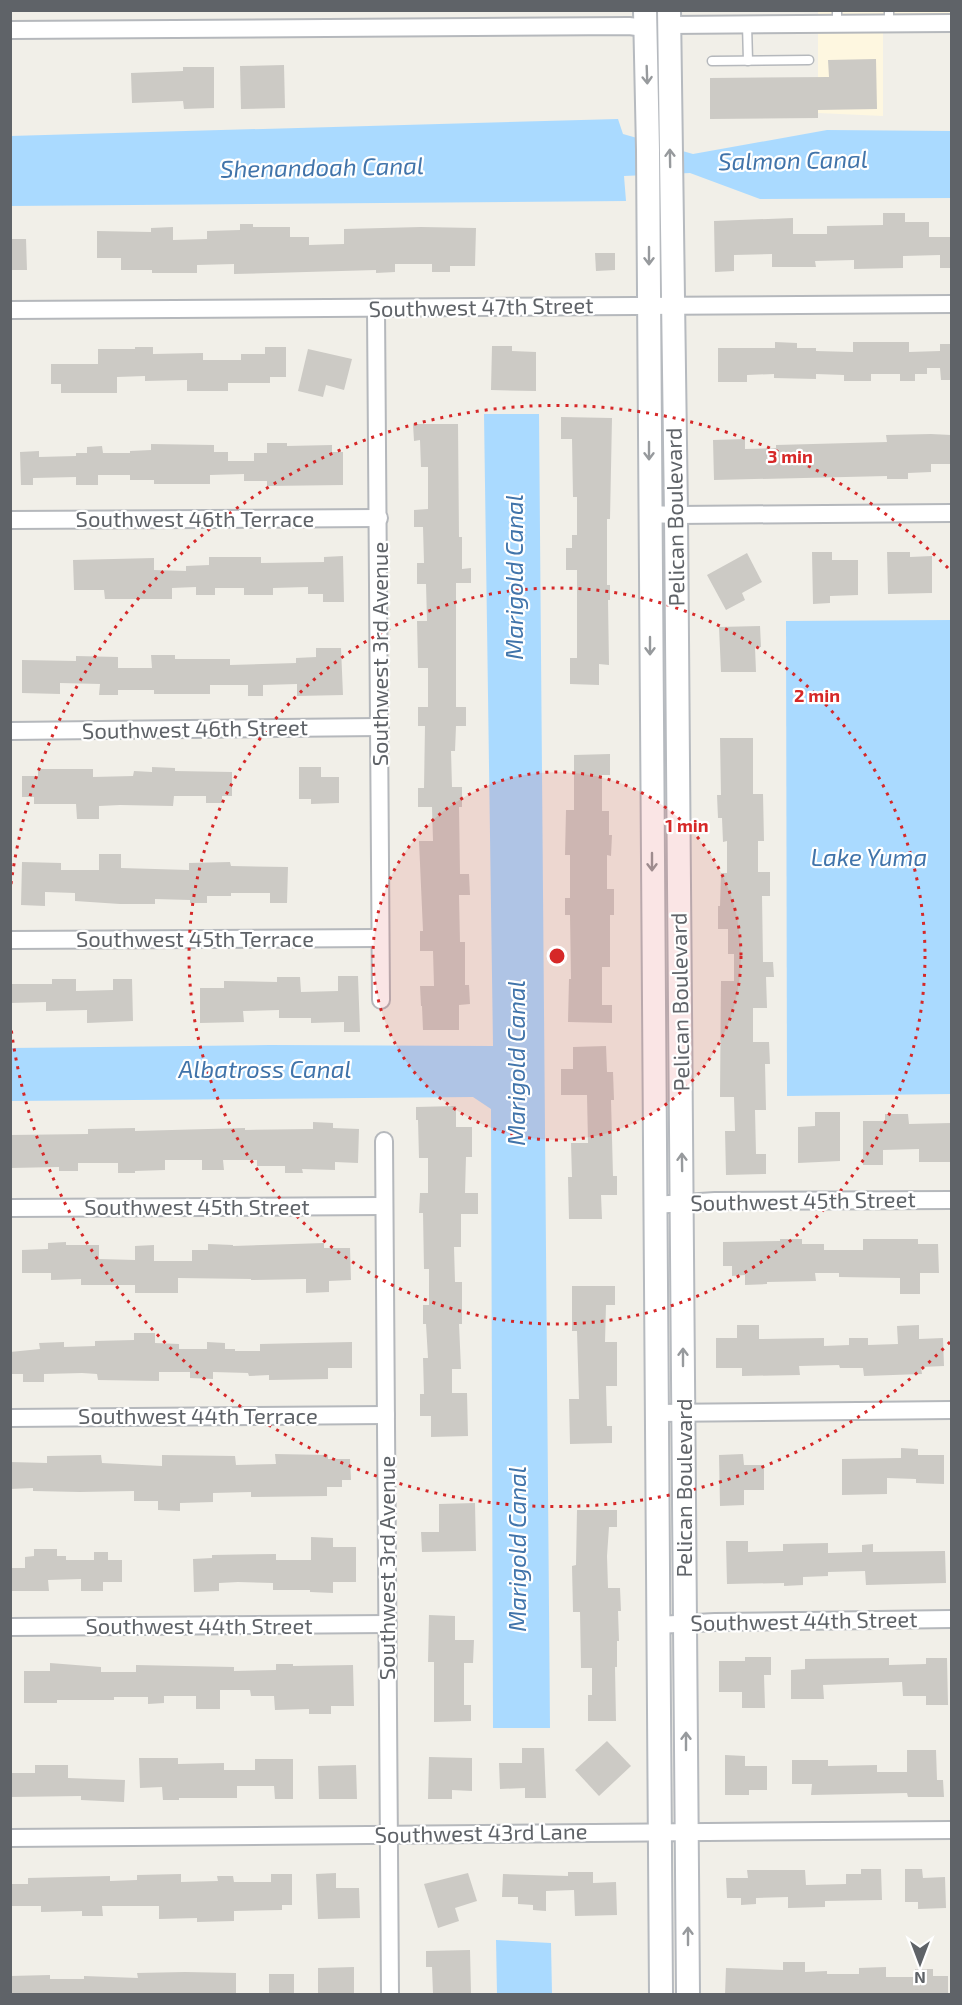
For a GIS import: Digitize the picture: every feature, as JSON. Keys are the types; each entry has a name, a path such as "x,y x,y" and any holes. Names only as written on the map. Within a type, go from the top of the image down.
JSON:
{"street":[{"path":"669,18 747,24 837,17 889,17 951,23"},
{"name":"Pelican Boulevard","path":"661,1995 649,307 660,197 669,18"},
{"path":"10,30 629,26 645,19 662,55 663,112"},
{"name":"Pelican Boulevard","path":"645,19 663,112"},
{"name":"Pelican Boulevard","path":"660,197 672,306 676,516 688,1995"},
{"name":"Southwest 47th Street","path":"10,310 951,304"},
{"name":"Southwest 3rd Avenue","path":"376,309 381,1000"},
{"path":"649,514 676,516 951,513"},
{"name":"Southwest 46th Terrace","path":"10,520 379,518"},
{"name":"Southwest 46th Street","path":"10,731 380,727"},
{"name":"Southwest 45th Terrace","path":"10,940 380,938"},
{"name":"Southwest 3rd Avenue","path":"384,1142 390,1995"},
{"name":"Southwest 45th Street","path":"654,1205 951,1200"},
{"name":"Southwest 45th Street","path":"10,1208 384,1206"},
{"path":"656,1413 951,1410"},
{"name":"Southwest 44th Terrace","path":"10,1418 386,1415"},
{"name":"Southwest 44th Street","path":"657,1625 951,1619"},
{"name":"Southwest 44th Street","path":"10,1627 388,1624"},
{"name":"Southwest 43rd Lane","path":"10,1838 951,1830"}],"lane":[{"path":"747,24 748,61"},
{"path":"712,61 809,60"}],"shaded area":[{"path":"818,11 951,11 951,15 883,18 883,116 818,113"}],"water":[{"path":"618,119 623,134 693,154 827,130 951,131 951,198 760,199 690,173 624,176 626,201 11,206 10,136"},
{"path":"484,414 539,414 550,1728 493,1728 491,1109 473,1097 11,1101 11,1048 269,1045 493,1046"},
{"name":"Lake Yuma","path":"951,620 951,1094 787,1096 786,621"},
{"path":"496,1940 551,1943 552,1994 497,1994"}],"building":[{"path":"876,59 877,109 818,110 818,118 710,119 710,78 829,77 828,60"},
{"path":"284,65 285,108 241,109 240,66"},
{"path":"183,67 214,67 214,108 184,109 183,101 132,103 131,73 183,71"},
{"path":"883,213 905,213 905,222 929,222 929,237 951,237 951,268 940,268 940,255 903,256 903,268 854,269 854,260 815,261 816,267 772,267 772,254 734,255 734,271 715,272 714,221 793,218 793,234 827,234 827,226 883,225"},
{"path":"240,224 253,224 253,227 290,227 290,237 309,237 309,245 344,244 344,229 476,228 475,266 450,266 450,272 432,272 432,264 395,264 395,272 376,273 376,270 234,274 234,264 197,265 197,273 152,273 152,270 121,270 121,258 97,258 97,231 151,232 151,228 173,227 173,240 207,239 207,231 240,230"},
{"path":"10,239 26,239 27,270 10,270"},
{"path":"595,253 615,253 615,270 596,271"},
{"path":"775,342 797,343 797,348 816,348 816,351 853,352 853,342 909,342 909,352 940,351 940,344 951,344 951,380 941,380 940,368 927,368 927,374 915,374 915,381 900,381 900,374 871,374 871,381 844,381 844,375 816,374 816,379 774,378 774,374 747,375 747,382 718,382 718,348 775,348"},
{"path":"492,346 512,346 512,351 536,352 536,391 491,390"},
{"path":"135,347 153,347 153,354 203,353 203,360 241,360 241,354 265,354 265,347 286,347 286,377 270,377 270,383 228,383 228,391 187,391 187,380 145,381 145,376 117,377 117,393 61,393 61,384 51,384 51,364 98,364 98,349 135,349"},
{"path":"308,349 352,359 344,390 326,385 323,397 298,391"},
{"path":"561,417 612,418 610,519 607,519 607,585 610,585 610,600 608,600 609,665 599,664 599,685 570,684 570,658 577,658 577,570 566,570 566,548 572,548 572,535 577,535 577,497 573,497 572,439 561,439"},
{"path":"413,424 458,424 459,537 462,537 462,569 471,568 471,583 456,583 456,707 466,707 466,726 456,726 455,751 451,751 452,787 462,787 462,807 459,807 460,874 469,874 470,895 459,895 460,942 465,942 465,985 469,985 470,1004 459,1005 459,1030 423,1030 421,1006 420,986 434,986 433,951 420,951 420,931 423,931 419,841 433,841 432,807 418,807 418,788 424,788 425,726 418,726 418,707 428,707 428,668 418,668 417,621 427,621 426,584 417,584 417,563 424,563 423,527 414,527 414,510 428,509 428,467 421,467 420,440 414,441"},
{"path":"886,435 951,435 951,464 931,464 931,472 908,473 908,479 887,479 887,476 714,480 713,440 745,439 745,449 776,448 776,445 887,442"},
{"path":"267,443 287,443 287,446 332,445 332,452 343,452 343,485 267,486 267,481 244,481 244,474 210,475 210,484 154,484 154,480 130,480 130,475 98,475 98,485 76,485 76,477 33,478 33,485 21,485 20,452 39,451 39,457 76,456 76,453 87,453 87,447 102,446 103,453 130,453 130,451 151,450 151,444 214,445 214,452 228,452 228,461 254,461 254,453 267,453"},
{"path":"812,552 832,552 832,560 858,560 858,595 830,596 830,603 813,604"},
{"path":"887,552 910,552 910,557 932,556 932,593 888,594"},
{"path":"747,553 762,582 742,593 745,600 726,610 707,575"},
{"path":"343,556 344,602 323,602 323,594 308,594 308,587 273,588 273,595 244,595 244,588 215,588 215,595 196,595 196,587 172,588 172,599 105,599 104,590 74,590 73,560 154,558 154,570 186,571 186,566 209,565 209,557 261,557 261,563 324,562 324,557"},
{"path":"760,626 761,647 755,647 756,672 721,672 719,627"},
{"path":"316,648 341,648 343,695 297,696 297,684 263,685 263,696 248,696 248,685 210,685 210,694 154,694 154,690 118,690 118,695 99,695 100,684 60,683 60,694 22,693 22,660 76,661 76,656 118,657 118,668 152,668 151,655 175,655 175,659 230,659 230,665 296,663 296,658 316,657"},
{"path":"720,738 753,738 753,794 763,794 764,841 758,841 758,872 770,872 770,896 762,896 763,962 773,962 774,977 766,977 767,1008 753,1008 753,1042 769,1042 770,1064 765,1064 766,1110 755,1110 756,1154 766,1154 766,1174 726,1175 725,1131 735,1131 734,1097 720,1097 721,981 734,981 734,954 728,954 728,929 718,929 721,873 727,873 727,841 723,842 722,818 718,818 717,795 721,795"},
{"path":"610,754 610,775 602,775 602,811 609,811 609,835 612,835 611,856 607,855 607,889 614,889 614,915 610,915 610,967 602,967 602,1005 612,1005 612,1023 568,1022 569,979 571,979 570,915 565,915 565,898 570,898 570,855 565,855 566,810 574,810 574,755"},
{"path":"152,767 175,768 175,771 232,772 232,796 222,796 222,803 206,803 206,796 174,796 173,806 99,806 99,819 77,819 76,804 34,804 34,797 22,797 22,776 38,776 38,769 93,769 93,777 133,776 134,771 152,772"},
{"path":"299,767 321,767 321,777 339,777 339,803 311,804 311,799 299,799"},
{"path":"99,854 121,854 121,868 189,870 189,863 230,862 231,866 288,867 287,903 270,903 270,893 231,893 231,896 207,896 207,903 155,899 155,904 120,904 75,901 75,893 45,892 45,906 21,905 22,862 61,863 61,870 99,870"},
{"path":"338,976 358,976 360,1032 344,1032 344,1022 311,1023 311,1018 279,1018 279,1010 243,1011 244,1022 200,1023 200,988 224,988 224,981 277,982 277,977 300,977 301,992 338,991"},
{"path":"52,979 76,979 76,991 113,990 113,979 132,979 133,1021 87,1023 87,1010 46,1011 46,1002 10,1003 10,984 52,984"},
{"path":"606,1046 607,1072 613,1072 614,1100 611,1100 613,1176 617,1176 617,1195 601,1195 602,1219 569,1219 568,1177 572,1177 571,1143 588,1143 587,1095 561,1095 561,1069 573,1069 573,1047"},
{"path":"456,1106 456,1127 472,1127 472,1157 466,1157 465,1193 478,1193 478,1214 461,1214 461,1247 454,1247 455,1282 462,1282 462,1324 459,1324 461,1369 452,1369 452,1393 467,1393 468,1436 431,1437 431,1416 420,1416 420,1394 424,1394 423,1358 428,1358 423,1305 429,1305 429,1269 424,1269 423,1213 419,1213 420,1193 428,1193 428,1158 419,1158 416,1107"},
{"path":"815,1112 840,1112 840,1161 798,1163 798,1127 815,1126"},
{"path":"885,1114 908,1114 909,1124 951,1123 951,1162 919,1162 919,1149 883,1150 883,1165 863,1165 863,1121 885,1121"},
{"path":"313,1122 333,1123 333,1128 359,1129 358,1163 335,1162 335,1170 302,1169 303,1173 285,1173 285,1166 257,1166 257,1160 223,1160 224,1170 202,1170 202,1160 165,1160 165,1170 135,1171 135,1173 118,1173 118,1163 78,1163 78,1171 59,1171 59,1167 10,1168 10,1135 88,1134 88,1129 135,1128 135,1131 313,1129"},
{"path":"780,1239 802,1239 802,1244 824,1244 824,1250 863,1250 863,1239 918,1239 918,1244 938,1244 939,1273 920,1273 920,1294 900,1294 900,1278 839,1277 839,1273 815,1273 816,1281 745,1285 745,1275 732,1276 732,1266 723,1266 723,1242 780,1241"},
{"path":"66,1242 66,1245 99,1245 99,1259 135,1260 135,1246 154,1245 154,1261 192,1261 192,1250 208,1250 208,1244 233,1246 324,1243 324,1248 350,1248 351,1280 329,1281 329,1292 306,1293 306,1279 178,1278 178,1293 135,1293 135,1285 81,1285 81,1279 51,1280 51,1273 22,1273 22,1250 48,1249 48,1243"},
{"path":"572,1286 615,1286 615,1305 606,1305 605,1342 617,1342 617,1386 606,1386 607,1426 612,1426 612,1443 570,1444 569,1399 579,1399 577,1331 572,1331"},
{"path":"737,1325 759,1325 759,1339 824,1338 824,1346 849,1345 849,1338 868,1338 868,1345 898,1344 897,1326 919,1325 919,1339 943,1338 944,1366 921,1367 922,1374 864,1376 863,1368 840,1368 839,1365 799,1366 800,1375 742,1376 742,1368 716,1368 716,1338 737,1338"},
{"path":"134,1333 155,1333 155,1343 179,1344 179,1349 207,1349 207,1342 225,1343 225,1349 235,1349 235,1351 260,1351 260,1344 352,1342 352,1368 328,1368 328,1379 269,1380 269,1375 249,1376 248,1373 213,1372 213,1379 190,1378 190,1372 159,1372 159,1381 98,1380 97,1374 82,1373 44,1374 44,1382 23,1382 23,1374 10,1374 10,1352 40,1349 39,1343 64,1342 64,1347 95,1346 95,1341 134,1340"},
{"path":"901,1448 918,1449 918,1455 944,1455 944,1484 916,1483 916,1479 887,1478 887,1494 842,1495 842,1459 901,1458"},
{"path":"275,1454 328,1455 328,1459 350,1459 351,1480 342,1480 342,1487 327,1487 327,1496 251,1497 251,1492 213,1493 213,1502 180,1503 180,1511 158,1510 158,1501 134,1501 134,1491 80,1492 33,1491 33,1488 10,1489 10,1462 47,1463 47,1456 101,1455 102,1463 162,1466 162,1455 235,1456 236,1465 276,1464"},
{"path":"743,1454 744,1465 764,1465 764,1490 744,1490 744,1505 720,1506 719,1455"},
{"path":"475,1503 476,1551 422,1552 421,1532 439,1532 439,1504"},
{"path":"577,1510 617,1510 617,1527 609,1527 607,1556 608,1588 620,1588 621,1611 618,1611 619,1641 617,1641 617,1667 615,1667 616,1721 588,1721 588,1695 592,1695 592,1668 581,1668 580,1612 573,1612 572,1566 576,1565"},
{"path":"311,1537 333,1538 333,1547 356,1547 356,1582 333,1582 333,1593 310,1592 310,1590 273,1590 273,1583 238,1582 219,1583 219,1591 194,1592 193,1559 212,1558 212,1555 276,1554 276,1560 311,1560"},
{"path":"726,1541 748,1541 748,1552 783,1551 783,1544 828,1543 828,1553 862,1552 862,1545 873,1544 873,1552 945,1551 946,1583 866,1585 865,1571 828,1572 828,1576 803,1577 803,1585 727,1584"},
{"path":"34,1549 57,1549 57,1556 66,1556 66,1560 94,1560 94,1552 108,1552 108,1560 122,1560 122,1582 103,1582 103,1591 81,1591 81,1579 48,1580 49,1591 10,1591 10,1568 25,1568 25,1557 34,1556"},
{"path":"429,1615 455,1616 455,1640 474,1640 473,1663 464,1663 464,1705 471,1705 471,1721 434,1722 434,1662 428,1662"},
{"path":"745,1657 771,1657 771,1675 764,1675 765,1708 742,1708 742,1692 719,1692 719,1661 745,1661"},
{"path":"889,1658 889,1665 926,1664 926,1658 947,1658 948,1705 926,1705 926,1696 903,1696 902,1682 823,1685 824,1699 791,1699 791,1670 805,1669 805,1659"},
{"path":"50,1663 101,1667 101,1672 136,1672 136,1665 234,1667 234,1671 276,1670 276,1664 353,1665 354,1706 331,1706 331,1714 309,1714 309,1709 275,1710 274,1696 251,1696 250,1690 220,1690 220,1709 196,1709 196,1696 164,1696 164,1703 148,1704 148,1697 24,1703 24,1671 50,1671"},
{"path":"607,1741 631,1766 599,1796 575,1770"},
{"path":"522,1748 544,1748 546,1798 525,1798 525,1788 500,1789 499,1763 522,1763"},
{"path":"907,1750 936,1750 937,1780 943,1780 944,1797 908,1797 907,1793 811,1795 812,1784 792,1784 792,1760 828,1760 828,1766 877,1765 877,1772 907,1772"},
{"path":"725,1755 745,1756 745,1766 767,1766 767,1790 749,1790 749,1795 725,1795"},
{"path":"429,1757 472,1758 472,1791 452,1790 452,1799 428,1799"},
{"path":"139,1758 178,1758 178,1764 224,1763 224,1770 255,1770 255,1759 293,1759 293,1799 275,1799 274,1786 237,1786 237,1798 163,1800 162,1787 140,1788"},
{"path":"35,1765 68,1765 68,1778 125,1780 124,1802 81,1800 81,1796 10,1797 10,1773 35,1773"},
{"path":"356,1765 357,1799 319,1799 318,1766"},
{"path":"861,1869 881,1869 882,1900 825,1901 825,1907 788,1908 788,1897 756,1898 756,1904 741,1905 741,1898 727,1898 726,1878 748,1878 747,1870 805,1870 806,1885 846,1884 846,1874 861,1874"},
{"path":"905,1869 922,1869 923,1878 945,1877 946,1908 918,1909 918,1902 905,1902"},
{"path":"568,1872 593,1872 593,1883 616,1882 617,1915 575,1916 574,1890 546,1891 546,1911 533,1910 533,1905 518,1904 518,1897 502,1897 503,1874 568,1876"},
{"path":"336,1873 336,1888 359,1888 360,1918 318,1919 316,1874"},
{"path":"468,1873 477,1901 455,1908 459,1921 438,1928 424,1884"},
{"path":"181,1874 181,1882 218,1881 217,1876 233,1876 234,1882 271,1882 271,1874 292,1874 292,1905 282,1905 282,1910 234,1911 234,1921 197,1922 197,1918 159,1919 159,1906 102,1906 103,1916 82,1916 82,1911 41,1912 41,1906 10,1906 10,1884 28,1884 28,1878 110,1876 110,1881 137,1880 137,1875"},
{"path":"470,1950 471,1993 433,1993 432,1967 426,1967 426,1951"},
{"path":"783,1962 805,1962 805,1972 827,1971 827,1974 859,1974 859,1968 886,1967 886,1977 915,1977 915,1969 933,1969 933,1976 948,1976 948,1995 725,1995 726,1968 783,1970"},
{"path":"354,1967 354,1995 318,1995 318,1968"},
{"path":"137,1973 236,1973 236,1995 10,1995 10,1976 50,1975 50,1979 84,1979 84,1976 138,1978"},
{"path":"269,1974 294,1974 294,1995 269,1995"}],"water label":[{"name":"Salmon Canal","path":"793,161"},
{"name":"Shenandoah Canal","path":"322,168"},
{"name":"Marigold Canal","path":"515,577"},
{"name":"Marigold Canal","path":"517,1063"},
{"name":"Albatross Canal","path":"265,1070"},
{"name":"Marigold Canal","path":"518,1549"}]}
